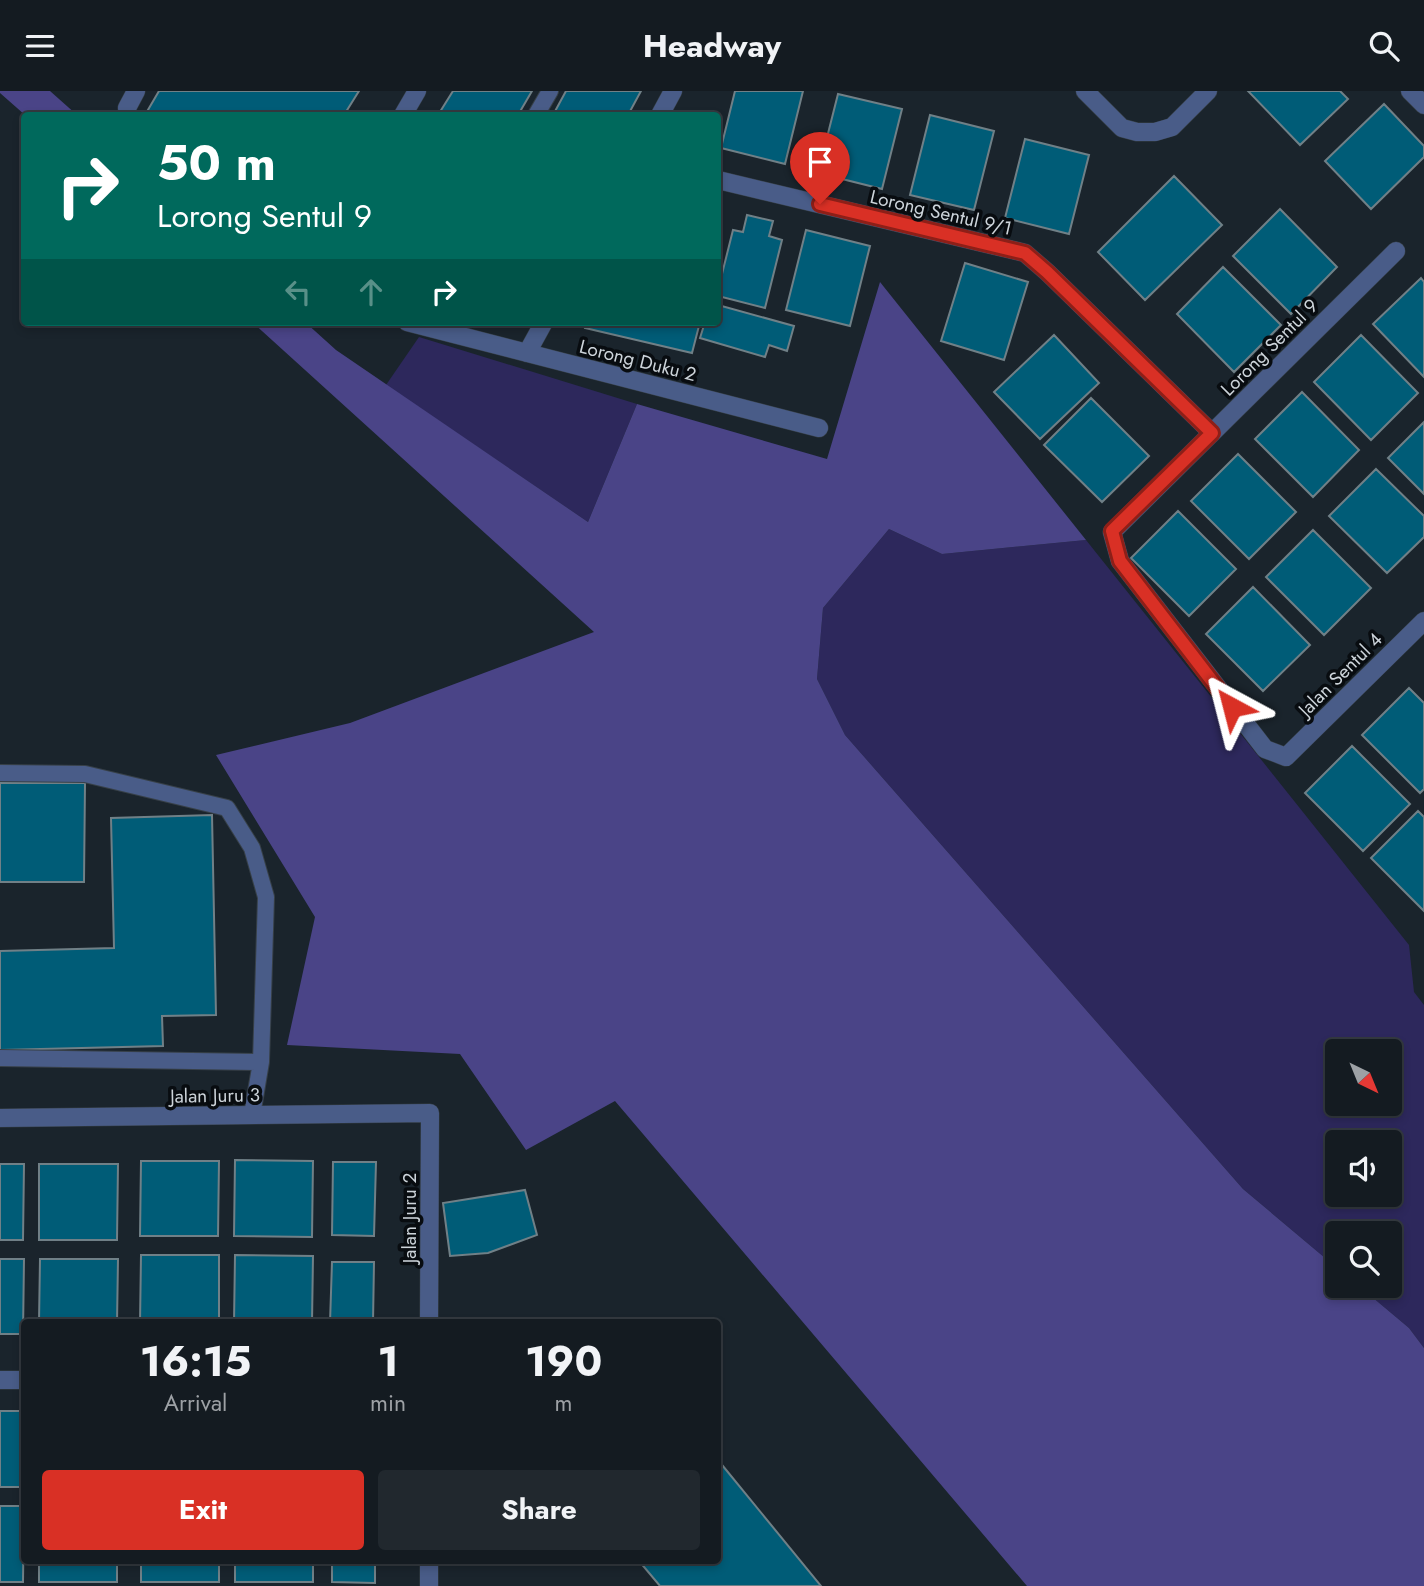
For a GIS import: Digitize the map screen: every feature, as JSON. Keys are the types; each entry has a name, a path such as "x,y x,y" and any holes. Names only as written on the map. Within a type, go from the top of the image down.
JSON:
{"street":[{"path":"127,107 136,91"},
{"path":"405,112 417,91"},
{"path":"662,112 673,91"},
{"path":"1085,91 1122,128 1137,132 1155,132 1172,127 1208,91"},
{"path":"1410,91 1424,105"},
{"name":"Lorong Sentul 9/1","path":"721,181 1025,253 1212,433"},
{"name":"Lorong Sentul 9","path":"1286,757 1265,749 1247,727 1120,561 1112,531 1396,251"},
{"name":"Lorong Duku 2","path":"426,326 819,428"},
{"path":"527,353 542,326"},
{"name":"Jalan Sentul 4","path":"1286,757 1424,621"},
{"name":"Jalan Juru 3","path":"0,1118 430,1113"},
{"name":"Jalan Juru 2","path":"429,1319 430,1113"},
{"path":"0,1380 21,1380"},
{"path":"429,1564 429,1586"}],"lane":[{"path":"538,112 550,91"},
{"path":"0,773 85,774 227,808 252,848 266,897 261,1062 253,1115"},
{"path":"0,1058 261,1062"}],"shaded area":[{"path":"50,91 74,112 22,112 0,93"},
{"path":"880,282 1086,540 942,554 889,529 823,608 817,679 845,735 1243,1189 1325,1258 1325,1298 1373,1298 1409,1328 1424,1348 1424,1586 1027,1586 615,1101 526,1150 460,1054 287,1045 315,917 216,755 350,723 594,632 256,326 309,326 336,350 588,522 637,404 827,459"},
{"path":"419,337 637,404 588,522 386,385"},
{"path":"889,529 942,554 1086,540 1409,945 1414,992 1424,1005 1424,1348 1409,1328 1373,1298 1402,1298 1402,1221 1325,1221 1325,1258 1243,1189 845,735 817,679 823,608"}],"building":[{"path":"159,91 359,91 346,112 147,112"},
{"path":"453,91 532,91 520,112 440,112"},
{"path":"566,91 641,91 630,112 555,112"},
{"path":"735,91 803,91 785,164 721,148"},
{"path":"1248,91 1340,91 1348,99 1300,145"},
{"path":"838,94 902,109 882,189 818,173"},
{"path":"1384,104 1424,146 1424,157 1371,209 1325,161"},
{"path":"930,115 994,131 974,210 910,195"},
{"path":"1025,139 1089,155 1069,234 1005,218"},
{"path":"1174,176 1222,225 1145,300 1098,252"},
{"path":"1280,209 1337,267 1291,314 1233,256"},
{"path":"747,215 773,221 769,236 782,240 765,308 721,297 721,278 733,230 743,232"},
{"path":"806,230 870,246 850,326 786,310"},
{"path":"965,263 1028,282 1004,360 941,341"},
{"path":"1223,267 1281,325 1234,372 1177,314"},
{"path":"1421,278 1424,282 1424,377 1373,324"},
{"path":"721,306 794,326 787,351 769,345 765,357 700,338 704,326 721,326"},
{"path":"585,326 699,326 692,353"},
{"path":"1054,335 1099,383 1040,439 994,392"},
{"path":"1361,335 1418,393 1371,440 1314,382"},
{"path":"1302,392 1359,450 1313,497 1255,439"},
{"path":"1091,398 1149,456 1102,502 1044,445"},
{"path":"1424,422 1424,494 1388,458"},
{"path":"1238,454 1296,512 1249,559 1191,501"},
{"path":"1376,469 1424,516 1424,537 1387,573 1329,516"},
{"path":"1178,511 1236,569 1189,616 1131,558"},
{"path":"1313,530 1371,588 1324,635 1266,577"},
{"path":"1253,587 1310,645 1263,691 1206,634"},
{"path":"1409,688 1424,703 1424,789 1420,793 1362,735"},
{"path":"1352,746 1410,804 1363,851 1305,793"},
{"path":"0,783 85,783 84,882 0,882"},
{"path":"1418,811 1424,817 1424,911 1371,858"},
{"path":"212,815 216,1015 162,1016 163,1046 0,1050 0,951 114,948 111,818"},
{"path":"235,1160 313,1161 312,1237 234,1236"},
{"path":"141,1161 219,1161 218,1236 140,1236"},
{"path":"333,1162 376,1162 374,1236 332,1235"},
{"path":"0,1164 24,1164 23,1240 0,1240"},
{"path":"39,1164 118,1164 117,1240 39,1240"},
{"path":"525,1190 537,1235 488,1253 450,1256 443,1203"},
{"path":"141,1255 219,1255 219,1319 140,1319"},
{"path":"235,1255 313,1256 312,1319 234,1319"},
{"path":"0,1259 24,1259 21,1334 0,1334"},
{"path":"40,1259 118,1259 117,1319 39,1319"},
{"path":"332,1262 374,1262 373,1319 330,1319"},
{"path":"0,1411 21,1411 21,1487 0,1487"},
{"path":"721,1464 821,1586 660,1586 642,1564 721,1564"},
{"path":"0,1506 21,1506 23,1582 0,1582"},
{"path":"39,1564 117,1564 117,1582 39,1582"},
{"path":"141,1564 219,1564 219,1582 141,1582"},
{"path":"235,1564 313,1564 313,1582 235,1582"},
{"path":"332,1564 375,1564 375,1583 332,1582"}],"route":[{"path":"820,204 1025,253 1212,433 1112,531 1120,561 1232,707"}]}
